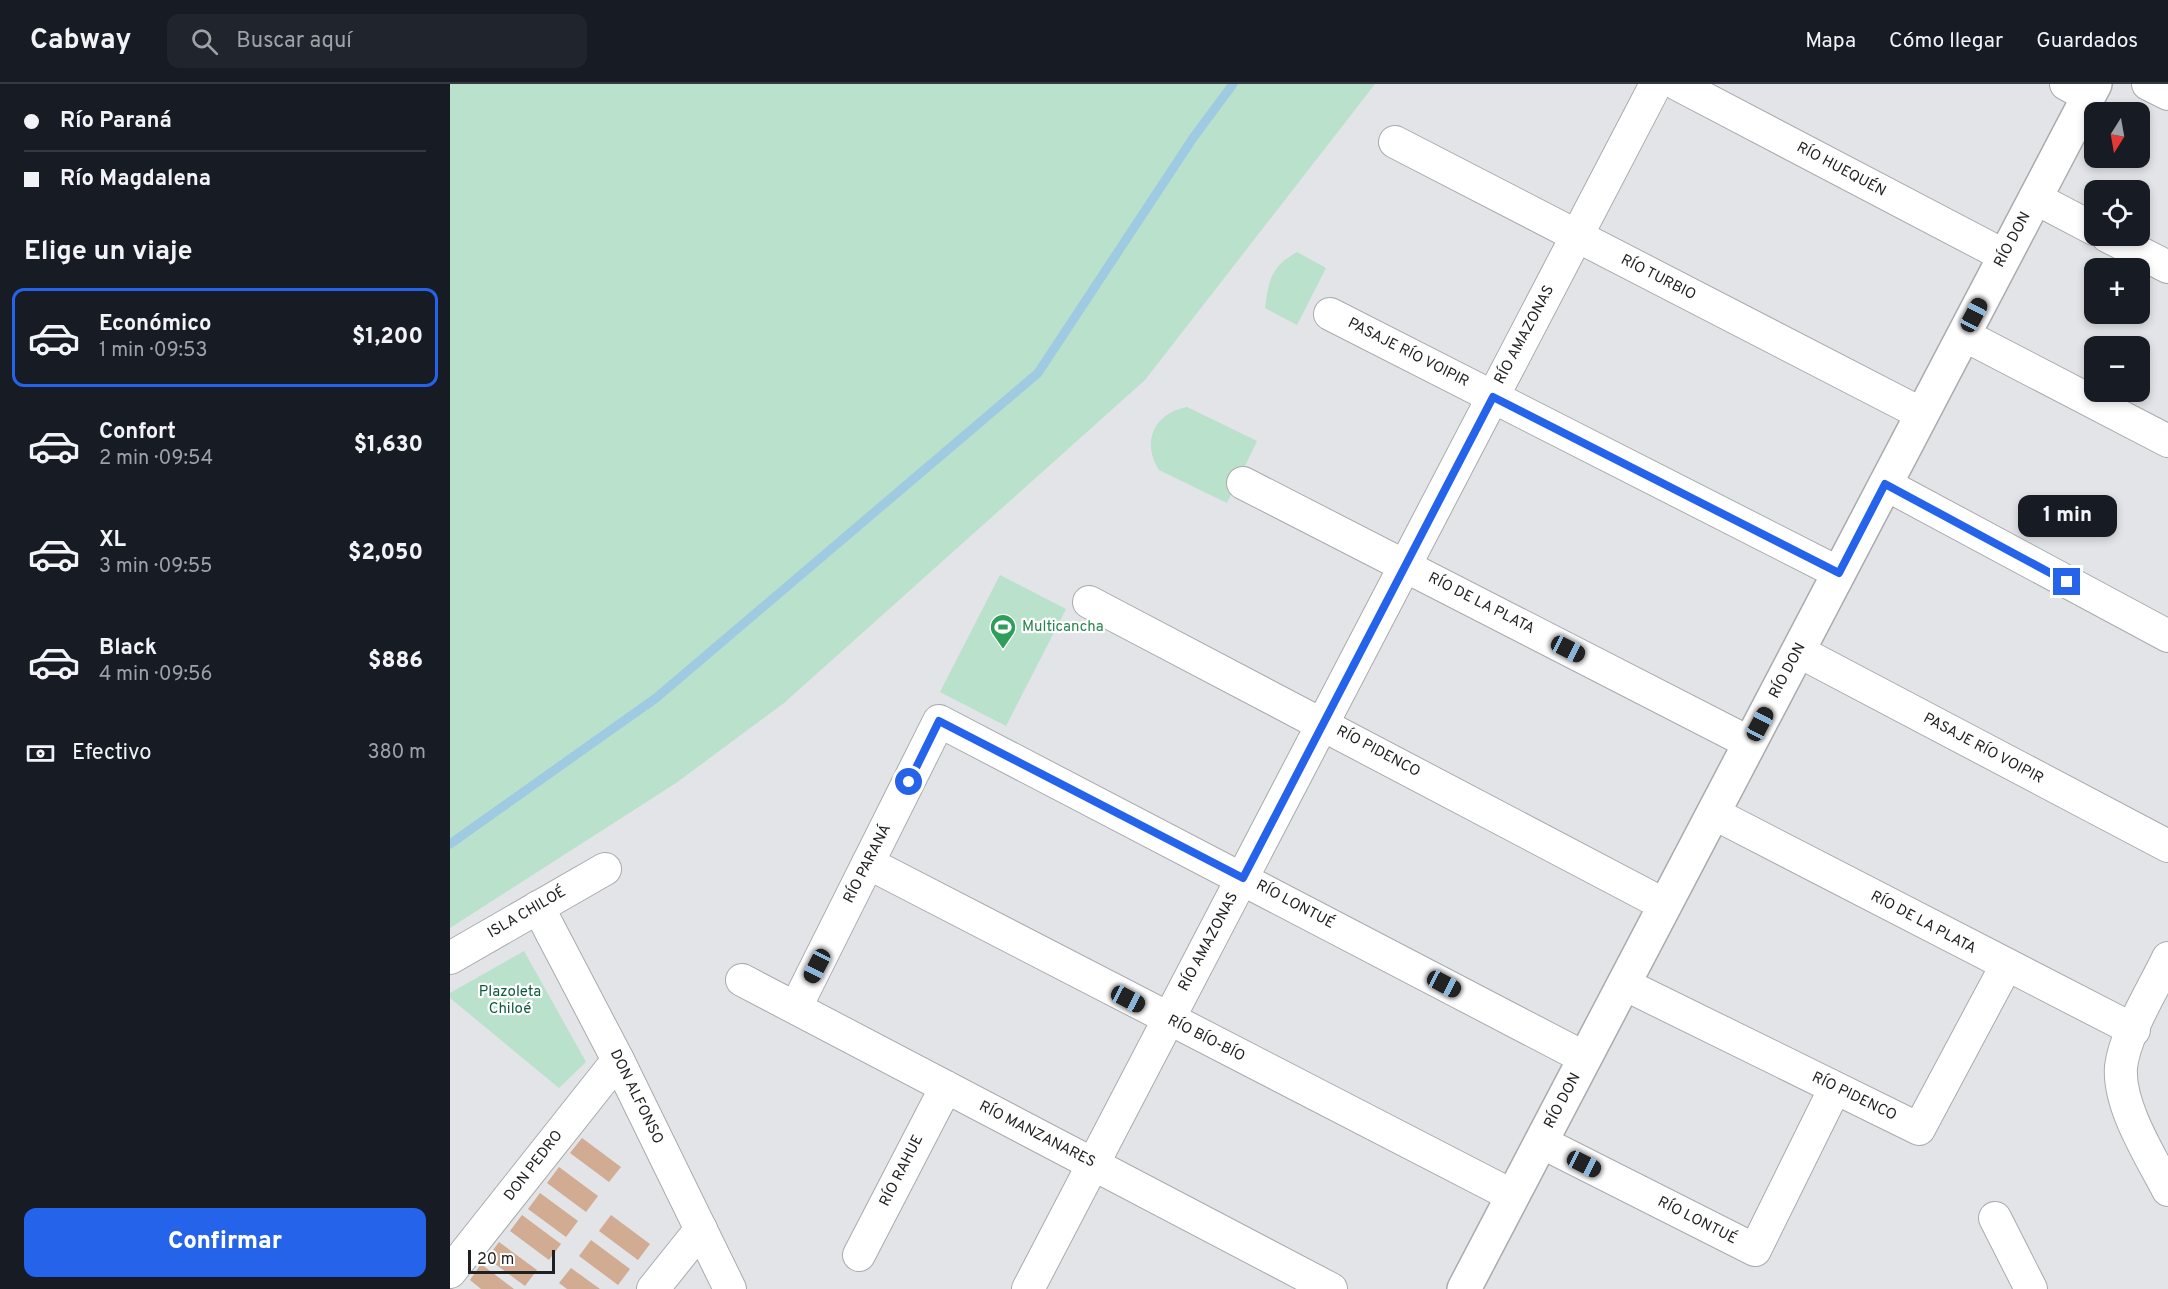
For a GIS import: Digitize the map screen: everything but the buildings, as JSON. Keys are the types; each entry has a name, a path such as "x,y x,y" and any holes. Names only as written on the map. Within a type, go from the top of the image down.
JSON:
{"street":[{"name":"RÍO AMAZONAS","path":"1028,1289 1656,84"},
{"name":"RÍO HUEQUÉN","path":"1677,84 2005,256"},
{"path":"2148,84 2168,94"},
{"name":"RÍO DON","path":"1464,1289 2035,198 2083,88"},
{"name":"RÍO TURBIO","path":"1395,142 1922,414"},
{"path":"2035,198 2084,224"},
{"path":"2127,246 2168,267"},
{"name":"PASAJE RÍO VOIPIR","path":"1330,314 1839,573"},
{"path":"1964,335 2168,441"},
{"name":"RÍO DE LA PLATA","path":"1243,483 1750,743"},
{"path":"1885,484 2168,636"},
{"name":"RÍO PIDENCO","path":"1089,602 1323,723 1665,905"},
{"name":"PASAJE RÍO VOIPIR","path":"1798,651 2168,846"},
{"name":"RÍO PARANÁ","path":"796,1007 939,721"},
{"name":"RÍO LONTUÉ","path":"939,721 1585,1058"},
{"name":"RÍO DE LA PLATA","path":"1713,813 2134,1030"},
{"name":"RÍO BÍO-BÍO","path":"868,863 1168,1020 1513,1196"},
{"name":"ISLA CHILOÉ","path":"450,958 605,869"},
{"name":"DON ALFONSO","path":"538,907 618,1060 730,1289"},
{"path":"2168,958 2123,1056 2122,1086 2125,1102 2157,1142 2168,1191"},
{"name":"RÍO PIDENCO","path":"1624,984 1919,1129 2006,966"},
{"name":"RÍO MANZANARES","path":"742,980 1331,1289"},
{"name":"DON PEDRO","path":"450,1272 618,1060"},
{"name":"RÍO RAHUE","path":"859,1255 946,1087"},
{"name":"RÍO LONTUÉ","path":"1541,1142 1755,1250 1835,1088"},
{"path":"1995,1218 2031,1289"},
{"path":"653,1289 701,1229"}],"green space":[{"path":"450,84 1375,84 1145,380 784,703 676,783 450,928"},
{"path":"1297,252 1326,268 1297,325 1265,308 1273,275 1282,263"},
{"path":"1187,407 1257,441 1227,503 1159,470 1154,460 1151,439 1154,430 1166,415"},
{"name":"Multicancha","path":"1000,575 1066,609 1006,726 940,692"},
{"name":"Plazoleta Chiloé","path":"524,951 586,1062 559,1088 450,998 450,993"}],"waterway":[{"path":"450,844 656,698 1038,373 1193,138 1233,84"}],"place":[{"name":"Multicancha","path":"1003,650"}],"route":[{"path":"909,782 939,721 1243,878 1493,397 1839,573 1885,484 2067,582"}]}
